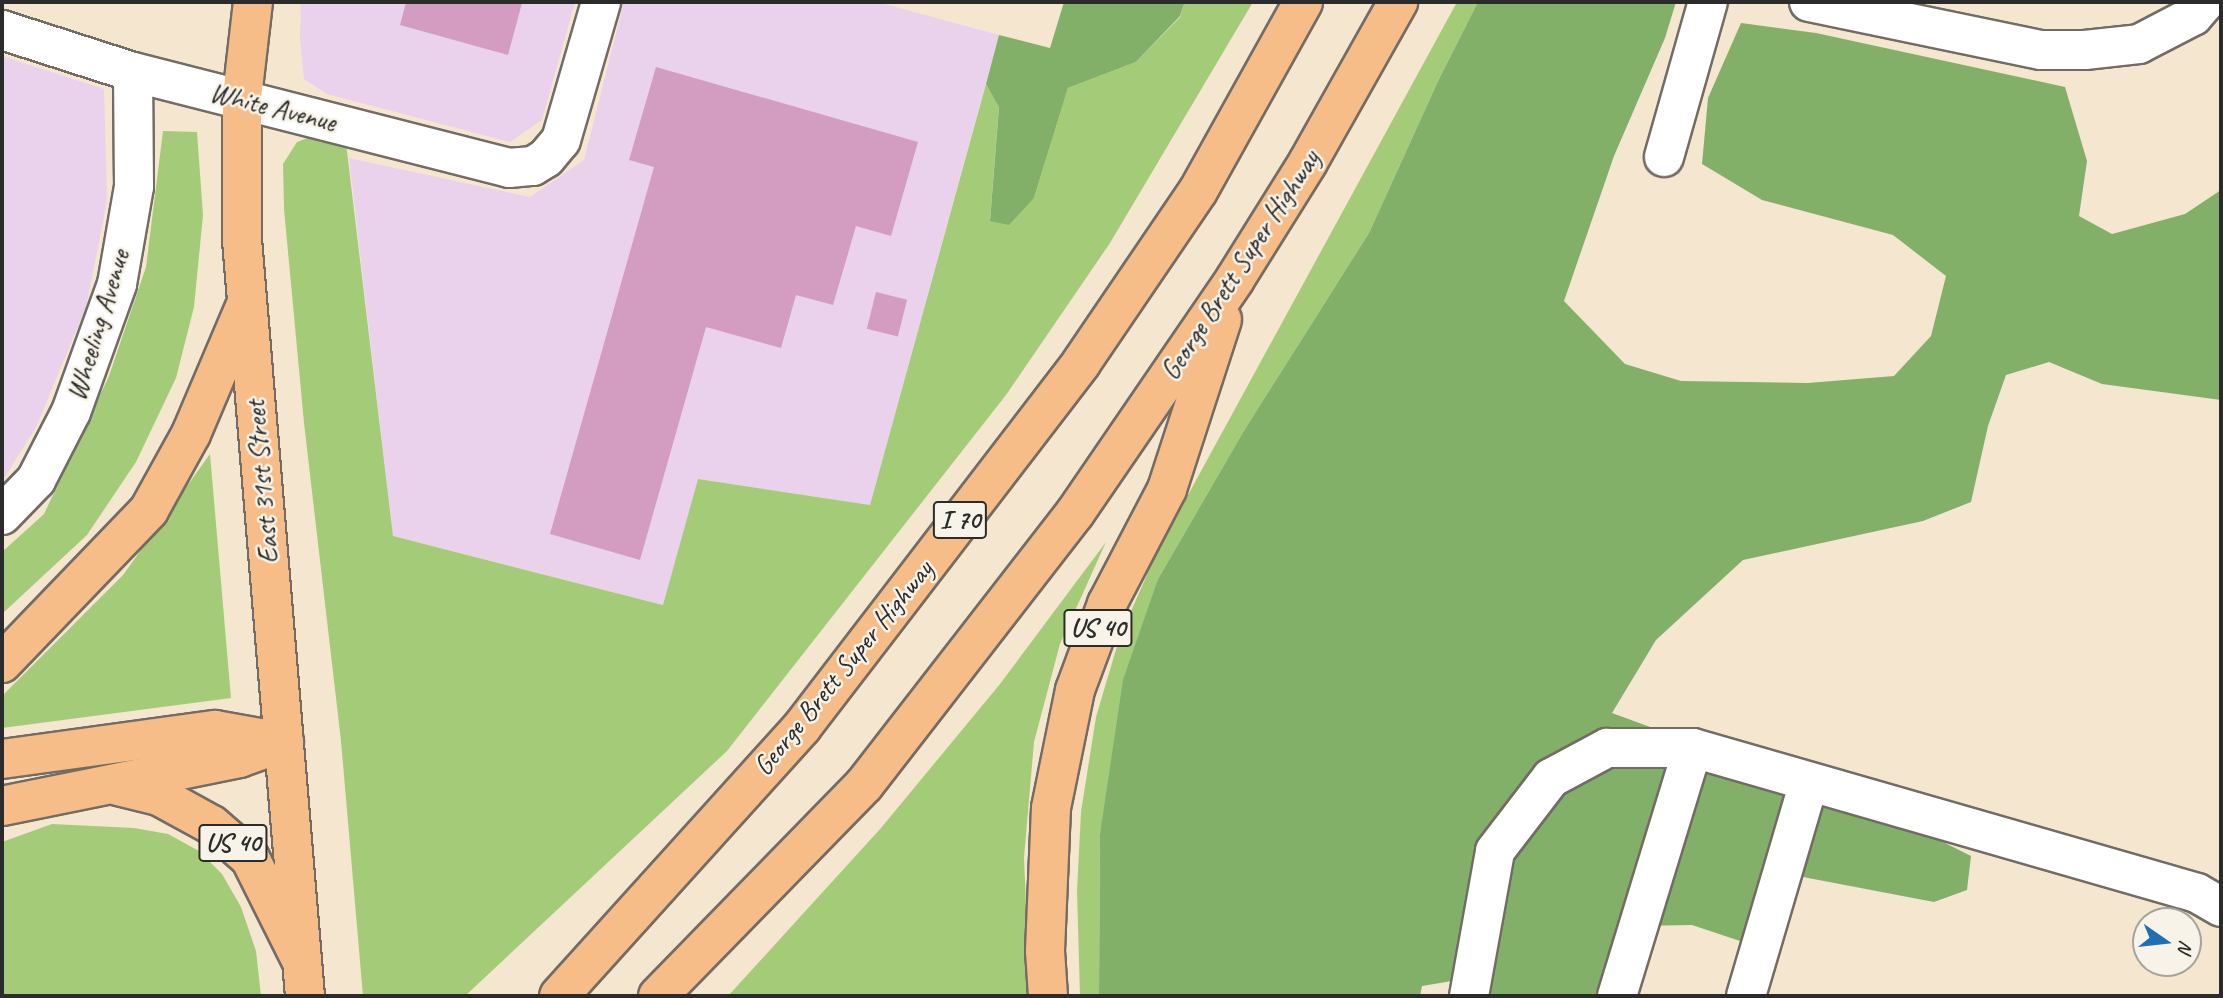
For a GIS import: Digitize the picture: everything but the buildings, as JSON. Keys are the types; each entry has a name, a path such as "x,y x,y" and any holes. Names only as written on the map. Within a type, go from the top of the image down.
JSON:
{"main road":[{"name":"East 31st Street","path":"253,2 242,97 242,240 304,979"},
{"name":"George Brett Super Highway","path":"559,996 802,727 1081,363 1198,191 1303,2"},
{"name":"George Brett Super Highway","path":"659,996 864,785 1075,513 1235,279 1308,162 1398,2"},
{"name":"US 40","path":"1048,996 1045,951 1051,808 1075,690 1107,604 1167,489 1235,279"},
{"path":"2,663 149,510 191,434 247,302"},
{"path":"2,759 215,730 284,742"},
{"path":"109,785 239,758 284,742"},
{"name":"US 40","path":"2,806 109,785 159,796 212,825 250,858 304,979"}],"street":[{"name":"White Avenue","path":"2,30 133,72 242,97 509,168 533,166 546,158 561,140 569,121 601,2"},
{"path":"1664,157 1708,2"},
{"path":"1809,2 2041,50 2085,50 2139,44 2193,16 2206,2"},
{"name":"Wheeling Avenue","path":"2,515 36,480 66,423 117,284 134,187 133,72"},
{"path":"1469,996 1495,851 1551,778 1607,748 1693,748 2197,894 2221,907"},
{"path":"1616,996 1693,748"},
{"path":"1746,996 1809,782"}],"shaded area":[{"path":"301,2 575,2 542,120 510,142 327,94 304,79 300,39"},
{"path":"624,2 877,2 999,35 870,505 698,479 664,605 393,536 349,158 530,197 584,160"},
{"path":"2,56 104,89 107,201 86,307 36,427 2,482"}],"green space":[{"path":"1064,2 1185,2 1180,16 1136,62 1068,88 1034,198 1009,225 990,221 999,107 986,84 999,35 1050,48"},
{"path":"1185,2 1253,2 1110,243 1006,395 727,751 465,996 363,996 341,741 304,423 284,209 283,164 297,142 313,136 346,143 393,536 663,605 698,479 870,505 986,84 999,106 990,220 1034,198 1068,88 1136,62 1180,17"},
{"path":"1457,2 1478,2 1439,79 1369,233 1245,429 1158,579 1100,834 1099,996 1080,996 1077,891 1081,812 1096,717 1120,636 1158,550"},
{"path":"1478,2 1676,2 1665,38 1614,156 1564,301 1625,364 1681,381 1808,383 1894,376 1931,336 1946,276 1893,235 1762,200 1702,164 1708,98 1741,23 1816,33 2065,87 2087,161 2079,216 2112,234 2185,214 2221,190 2221,400 2102,384 2049,362 2006,375 1988,426 1971,502 1923,521 1743,560 1656,640 1612,713 1883,812 1971,856 1967,890 1934,902 1803,877 1780,928 1749,944 1692,925 1637,926 1626,996 1473,996 1458,980 1422,986 1420,996 1099,996 1100,834 1123,680 1158,579 1245,429 1369,233 1439,79"},
{"path":"163,131 197,132 203,215 194,307 176,378 136,462 87,535 2,614 2,552 44,514 109,376 146,267"},
{"path":"210,454 231,698 2,728 2,696 123,575"},
{"path":"1106,542 1060,644 1034,742 1024,858 1030,996 728,996 881,828 1000,684"},
{"path":"52,824 134,828 168,834 199,851 222,874 241,907 256,951 261,996 2,996 2,842"}]}
